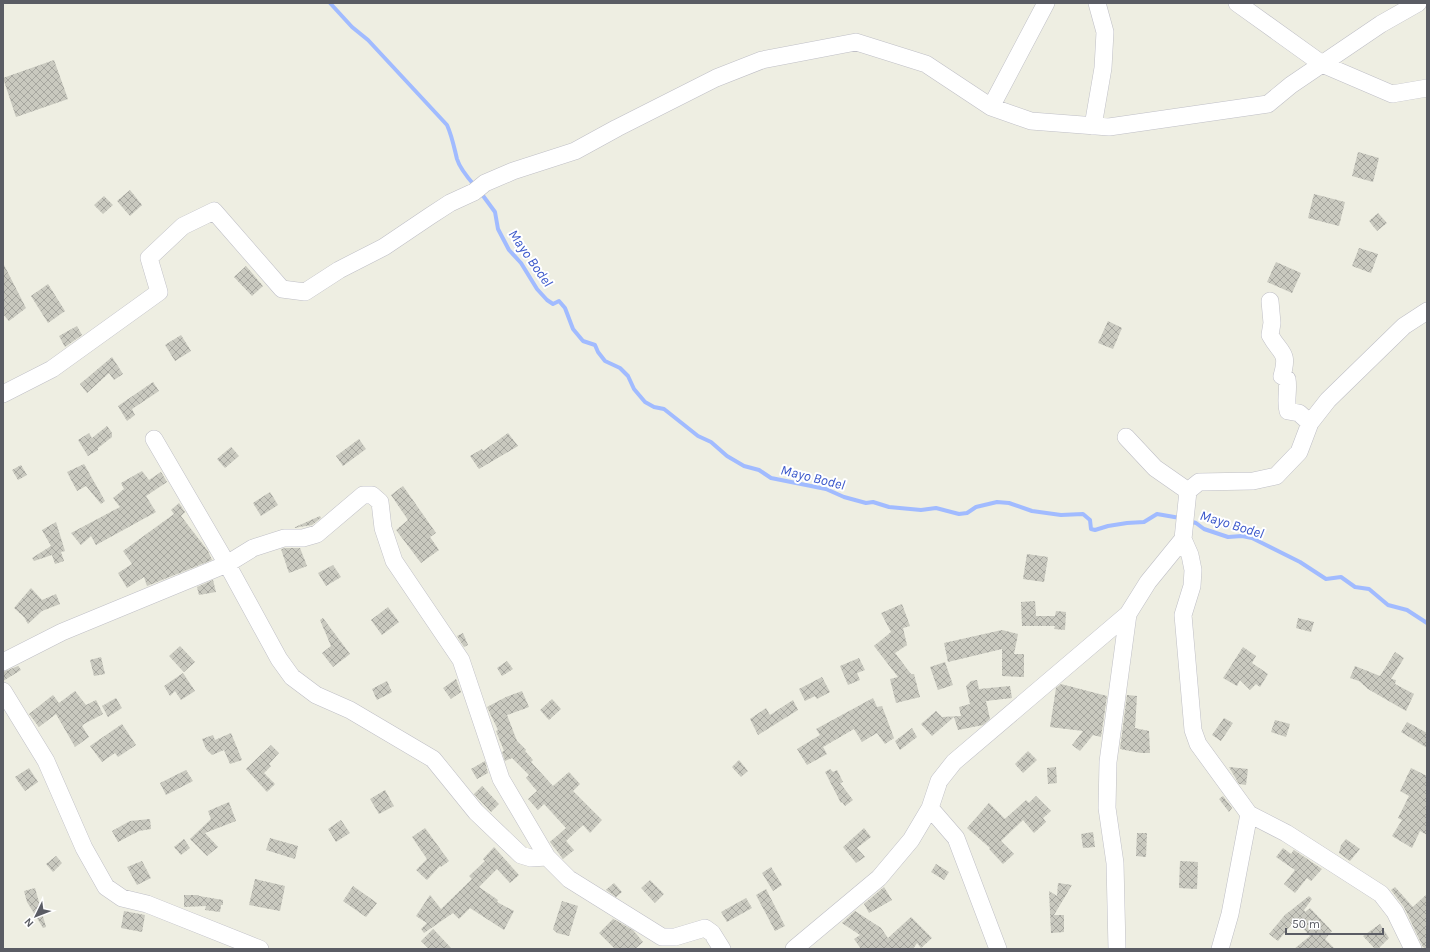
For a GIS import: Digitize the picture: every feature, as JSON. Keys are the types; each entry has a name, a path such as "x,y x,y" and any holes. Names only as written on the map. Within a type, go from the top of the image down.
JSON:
{"street":[{"path":"991,107 1046,3"},
{"path":"1093,126 1103,68 1104,32 1097,3"},
{"path":"1237,3 1322,64 1392,94 1427,88"},
{"path":"3,394 52,369 159,292 149,258 183,226 214,211 282,289 305,292 339,270 384,247 450,203 474,192 485,183 513,171 575,152 617,128 716,78 762,60 856,42 926,64 991,107 1031,121 1109,127 1268,104 1291,85 1381,24 1418,3"},
{"path":"1270,301 1272,323 1270,335 1285,354 1286,363 1282,376 1287,379 1288,389 1285,402 1288,412 1299,413 1310,423"},
{"path":"1413,949 1395,912 1381,894 1286,833 1249,814 1198,744 1193,730 1183,615 1192,586 1193,570 1184,526 1188,490 1198,482 1253,481 1276,476 1299,452 1310,423 1328,400 1404,326 1427,311"},
{"path":"1126,437 1155,468 1188,490"},
{"path":"154,439 227,564 279,660 292,677 316,695 350,710 433,759 476,812 521,855 531,858 547,857"},
{"path":"3,662 62,632 227,564 253,548 284,538 303,538 317,534 363,495 372,495 380,502 383,528 394,561 461,660 482,728 501,779 547,857 569,879 662,937 675,937 705,928 712,933 722,949"},
{"path":"794,949 879,878 911,840 930,808 939,781 954,762 1128,614 1184,526"},
{"path":"1117,949 1116,862 1106,808 1108,762 1128,614"},
{"path":"3,691 46,761 84,848 106,887 122,898 147,904 260,949"},
{"path":"930,808 956,838 998,949"},
{"path":"1220,949 1230,914 1249,814"}],"building":[{"path":"54,60 68,99 16,117 3,78"},
{"path":"1358,152 1379,158 1373,182 1352,176"},
{"path":"130,190 142,205 130,216 117,201"},
{"path":"1314,194 1345,202 1339,226 1308,218"},
{"path":"104,196 113,205 103,214 94,205"},
{"path":"1378,213 1387,223 1377,231 1369,221"},
{"path":"1359,248 1378,254 1371,273 1352,266"},
{"path":"1276,262 1301,273 1292,293 1267,282"},
{"path":"3,263 26,308 9,321 3,314"},
{"path":"246,266 263,286 252,296 234,277"},
{"path":"48,284 65,311 48,323 31,296"},
{"path":"1108,321 1122,328 1113,349 1098,343"},
{"path":"77,326 82,335 65,347 59,336"},
{"path":"181,335 191,351 175,361 165,345"},
{"path":"112,357 123,374 114,380 109,373 87,393 80,384"},
{"path":"153,382 159,391 132,409 135,415 127,421 118,406"},
{"path":"107,426 112,433 112,437 98,448 98,450 88,456 78,440 89,433 92,438"},
{"path":"508,433 518,446 479,469 470,456 482,449 483,451"},
{"path":"359,439 366,449 343,466 336,456"},
{"path":"231,447 239,456 225,468 217,459"},
{"path":"84,464 105,501 101,504 86,486 77,491 67,472"},
{"path":"21,465 27,475 18,480 12,470"},
{"path":"142,471 149,480 161,472 167,482 146,496 156,512 96,545 91,536 81,545 71,533 120,507 113,498 124,489 121,483"},
{"path":"403,486 436,533 430,537 439,550 421,563 396,530 408,520 391,495"},
{"path":"270,492 278,505 261,516 253,503"},
{"path":"179,503 185,512 181,516 208,551 212,560 147,586 144,577 127,588 118,573 132,564 123,551 174,514 171,510"},
{"path":"320,516 321,518 312,525 293,528"},
{"path":"56,522 65,551 61,552 64,561 55,564 52,555 34,561 32,558 51,546 42,530"},
{"path":"300,548 307,566 289,573 281,549"},
{"path":"1027,554 1048,557 1044,582 1023,579"},
{"path":"333,565 341,577 326,586 318,573"},
{"path":"213,580 216,592 199,595 197,587"},
{"path":"31,588 42,600 56,594 60,604 42,611 28,624 24,617 14,608"},
{"path":"1035,601 1036,616 1055,616 1056,611 1066,612 1065,630 1054,629 1055,626 1022,626 1021,602"},
{"path":"902,604 910,626 903,628 907,645 895,653 911,674 914,674 920,697 896,703 890,679 898,677 874,646 891,632 881,613"},
{"path":"388,607 399,622 382,635 371,620"},
{"path":"323,618 350,654 333,667 322,653 331,646 320,620"},
{"path":"1298,618 1314,622 1311,632 1296,628"},
{"path":"1002,630 1018,634 1014,654 1024,654 1024,677 1002,676 1002,649 948,662 944,643"},
{"path":"463,633 468,645 464,647 457,636"},
{"path":"180,646 195,662 184,672 169,656"},
{"path":"1243,647 1256,656 1252,663 1268,674 1260,687 1256,684 1250,690 1240,680 1237,686 1223,678"},
{"path":"1395,652 1404,658 1391,679 1396,680 1395,684 1414,694 1406,711 1368,689 1359,681 1350,678 1355,666 1380,676"},
{"path":"101,657 105,674 94,676 90,660"},
{"path":"859,658 865,670 857,673 860,680 848,685 840,666"},
{"path":"507,661 513,669 502,676 497,668"},
{"path":"945,662 953,685 938,690 930,667"},
{"path":"18,666 21,670 3,681 3,672"},
{"path":"183,673 195,691 181,700 175,691 170,696 164,686"},
{"path":"822,677 830,692 817,699 815,696 805,701 799,689"},
{"path":"456,679 461,692 451,699 443,688"},
{"path":"977,680 979,689 1010,686 1012,698 986,701 990,719 983,725 958,730 954,717 932,736 921,724 936,711 942,717 961,716 959,707 970,704 966,686 971,681"},
{"path":"387,681 392,692 377,700 372,689"},
{"path":"1061,684 1107,696 1101,737 1093,735 1080,751 1072,745 1083,731 1050,727 1056,688"},
{"path":"75,691 86,705 96,700 103,714 82,726 89,737 75,747 56,714 39,727 29,714 53,695 59,703"},
{"path":"522,691 529,707 507,715 517,741 533,760 531,762 553,786 569,772 580,784 573,791 602,820 590,833 583,825 566,841 574,850 563,859 550,842 566,828 544,804 538,810 528,799 537,791 526,778 529,775 512,758 505,761 502,752 504,751 496,731 498,730 487,707"},
{"path":"1127,695 1137,696 1135,728 1149,731 1150,753 1120,749"},
{"path":"116,698 122,708 108,717 102,706"},
{"path":"873,698 877,707 882,706 894,738 885,744 877,733 862,742 854,729 823,747 827,754 807,765 797,749 820,735 816,729"},
{"path":"552,699 561,709 549,720 540,710"},
{"path":"793,700 798,710 758,735 750,719 766,708 770,715"},
{"path":"1224,718 1233,723 1221,741 1212,735"},
{"path":"1275,720 1290,724 1286,737 1271,732"},
{"path":"1407,722 1427,733 1427,748 1401,732"},
{"path":"122,724 136,745 118,757 115,753 102,762 90,746"},
{"path":"912,728 917,737 900,750 895,741"},
{"path":"231,733 242,760 230,764 224,750 212,755 206,749 202,739 213,735 215,740"},
{"path":"271,745 279,753 269,764 271,766 264,773 275,784 267,792 246,769"},
{"path":"1028,751 1037,760 1023,773 1015,764"},
{"path":"739,760 748,771 741,777 732,767"},
{"path":"485,761 488,773 477,779 471,769"},
{"path":"1056,767 1057,783 1048,784 1047,768"},
{"path":"1229,767 1248,769 1246,785 1239,784"},
{"path":"29,768 38,782 25,791 15,777"},
{"path":"1411,768 1427,776 1427,835 1420,831 1412,848 1392,836 1402,820 1398,818 1409,796 1400,791"},
{"path":"830,769 833,772 837,770 843,782 840,783 853,800 845,806 842,802 841,803 825,772"},
{"path":"186,770 193,781 166,795 160,783"},
{"path":"482,786 499,804 491,812 474,794"},
{"path":"385,790 394,806 379,814 370,799"},
{"path":"1036,796 1051,811 1043,818 1046,822 1034,833 1023,820 1001,841 1014,854 1003,864 989,849 990,848 967,828 989,803 1005,819 1026,800 1029,803"},
{"path":"1223,796 1232,808 1229,812 1219,799"},
{"path":"229,802 236,821 205,833 218,847 207,856 190,839 211,819 208,811"},
{"path":"150,819 151,829 139,831 118,842 112,831 130,821"},
{"path":"341,820 350,833 336,842 328,829"},
{"path":"425,828 449,861 441,867 440,866 427,880 416,870 427,859 412,837"},
{"path":"864,828 871,837 857,848 865,857 856,863 843,847"},
{"path":"1093,832 1095,847 1083,848 1081,834"},
{"path":"1137,833 1147,833 1146,857 1136,856"},
{"path":"270,838 298,846 295,859 266,850"},
{"path":"184,839 190,848 181,855 174,847"},
{"path":"1346,839 1360,849 1350,861 1339,853 1341,845"},
{"path":"494,847 519,875 510,883 497,869 479,887 498,900 497,902 514,911 504,930 470,908 459,919 453,913 424,933 421,929 427,923 416,916 430,895 441,909 472,879 469,876 485,861 483,859"},
{"path":"1283,848 1291,854 1294,850 1322,869 1311,881 1307,878 1295,893 1284,884 1295,870 1276,857"},
{"path":"56,856 62,863 53,872 46,864"},
{"path":"142,861 151,878 137,885 127,867"},
{"path":"1180,861 1198,862 1197,889 1179,888"},
{"path":"936,864 949,872 944,880 931,872"},
{"path":"771,867 782,885 773,891 762,873"},
{"path":"255,879 285,886 280,911 249,905"},
{"path":"650,880 664,894 655,903 641,888"},
{"path":"614,883 622,892 616,897 606,890"},
{"path":"1058,883 1072,885 1054,915 1064,915 1064,932 1051,933 1049,891 1057,896"},
{"path":"353,886 377,903 366,917 343,901"},
{"path":"884,887 892,900 869,913 864,904"},
{"path":"1395,887 1413,907 1427,894 1427,949 1423,947 1404,907 1391,890"},
{"path":"35,888 46,927 43,928 27,902 24,891"},
{"path":"766,889 785,926 775,931 756,895"},
{"path":"184,895 199,895 223,900 223,905 221,905 220,912 205,910 206,906 184,907"},
{"path":"1309,896 1312,899 1304,910 1305,912 1310,908 1332,931 1325,939 1335,949 1294,949 1310,936 1295,920 1278,941 1269,934 1285,915"},
{"path":"746,898 752,908 727,922 721,912"},
{"path":"562,901 578,906 569,936 557,933 553,929"},
{"path":"124,911 145,915 142,932 121,928"},
{"path":"855,911 881,928 888,938 911,917 932,938 921,948 917,943 913,949 861,949 854,939 860,935 842,923"},
{"path":"610,917 633,930 643,942 635,949 615,949 599,933 613,919"},
{"path":"1380,924 1389,938 1378,949 1375,949 1363,936"},
{"path":"433,929 452,949 429,949 421,941"}],"waterway":[{"name":"Mayo Bodel","path":"330,3 352,27 368,40 447,125 452,137 458,163 475,186"},
{"name":"Mayo Bodel","path":"481,193 495,212 498,229 509,250 521,263 537,289 547,300 553,304 559,301 565,308 573,329 583,341 595,345 605,361 620,368 628,376 634,389 645,402 654,407 664,409 698,436 711,442 727,456 744,466 759,470 771,478 826,489 844,497 866,503 873,502 889,507 921,510 936,508 959,514 967,513 976,507 997,502 1009,503 1032,511 1061,515 1083,514 1090,520 1091,529 1095,530 1108,526 1144,522 1157,514 1180,518"},
{"name":"Mayo Bodel","path":"1189,521 1196,523 1204,529 1228,537 1242,536 1252,538 1300,562 1326,579 1341,577 1355,587 1369,589 1388,605 1407,610 1427,623"}]}
